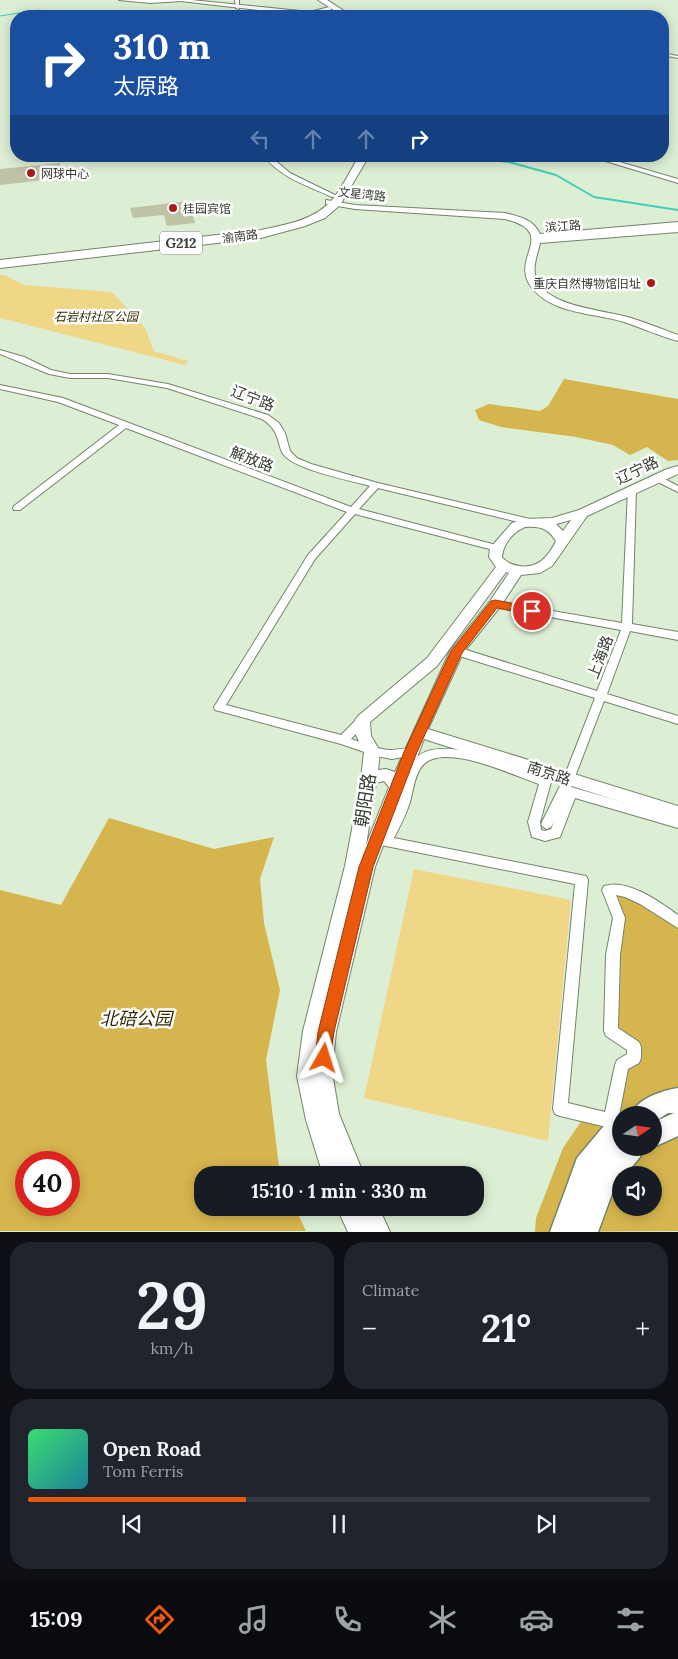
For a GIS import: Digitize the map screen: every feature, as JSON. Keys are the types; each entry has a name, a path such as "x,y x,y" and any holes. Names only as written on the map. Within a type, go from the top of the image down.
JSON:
{"highway":[{"path":"318,0 331,9"},
{"path":"322,0 331,9"},
{"path":"337,196 355,162"},
{"path":"337,196 360,162"},
{"name":"渝南路","path":"0,260 259,229 297,219 337,196"},
{"name":"渝南路","path":"0,264 261,234 302,223 337,196"}],"main road":[{"path":"173,0 278,10"},
{"path":"173,0 238,5"},
{"path":"327,10 331,9"},
{"name":"文星湾路","path":"337,196 514,218 527,222 534,228 540,239"},
{"name":"滨江路","path":"540,239 678,225"},
{"name":"滨江路","path":"653,229 678,229"},
{"path":"540,239 540,268 543,283 564,298 628,315 678,332"},
{"path":"540,239 530,274 536,288 546,295 580,309 627,320 678,338"},
{"name":"辽宁路","path":"537,522 583,513 678,470"},
{"name":"辽宁路","path":"562,541 583,513"},
{"path":"537,522 555,529 562,541 547,563 529,572 511,569 496,556 497,548 515,527 537,522"},
{"path":"349,1166 329,1114 322,1072 326,1032 366,867 410,752 457,651 495,604 511,569"},
{"path":"372,751 365,742 361,732 363,720 432,662 511,569"},
{"name":"南京路","path":"420,732 678,814"},
{"name":"朝阳路","path":"331,1166 316,1120 307,1076 313,1032 354,866 372,751"},
{"path":"369,779 380,775 388,775 393,779 397,788"},
{"path":"658,1106 665,1102 678,1100"},
{"path":"662,1131 678,1123"},
{"path":"563,1232 586,1168 612,1135"},
{"path":"585,1232 604,1183 625,1156"},
{"path":"352,1216 359,1232"},
{"path":"372,1216 379,1232"}],"street":[{"path":"121,0 150,2 173,0"},
{"path":"270,162 337,196"},
{"path":"613,162 678,181"},
{"name":"辽宁路","path":"0,352 22,359 49,372 70,376 108,376 168,386 266,417 276,425 281,433 286,452 294,460 308,466 376,485 537,522"},
{"name":"解放路","path":"0,387 60,400 351,510 497,548"},
{"path":"16,508 126,424"},
{"path":"657,478 678,489"},
{"path":"376,485 351,510 311,557 220,707 343,740 372,751 385,754 410,752"},
{"name":"上海路","path":"547,824 568,780 627,627 632,490"},
{"path":"495,604 678,636"},
{"path":"457,651 678,720"},
{"path":"343,740 363,720"},
{"path":"678,814 571,792 556,833 545,836 536,833 534,822 545,782 467,756 452,752 440,753 419,762 414,771 402,810 386,841 582,880 560,1110 610,1121 622,1065 634,1058 634,1047 611,1032 613,955 619,918 608,890 616,889 638,897 678,922"}],"green space":[{"name":"石岩村社区公园","path":"0,275 5,275 24,285 112,292 145,328 154,351 188,361 185,365 0,318"},
{"path":"564,379 678,399 678,460 668,461 647,447 630,455 613,445 576,437 501,427 479,420 475,410 489,404 540,411 548,406"},
{"name":"北碚公园","path":"109,818 214,849 274,837 260,879 264,923 280,990 266,1060 279,1166 194,1166 194,1216 299,1216 306,1231 0,1231 0,890 61,905"},
{"path":"414,869 571,900 548,1141 364,1098"},
{"path":"616,889 678,922 678,1231 535,1232 536,1218 563,1148 582,1120 612,1122 612,1156 662,1156 662,1106 616,1106 625,1067 637,1061 615,1029 622,918 608,890"}],"building":[{"name":"网球中心","path":"60,163 63,178 0,185 0,169"},
{"name":"桂园宾馆","path":"188,201 195,223 167,226 164,215 133,218 130,208"}],"waterway":[{"path":"0,16 10,14"},
{"path":"509,162 556,175 594,197 678,210"}],"place":[{"name":"网球中心","path":"31,173"},
{"name":"桂园宾馆","path":"173,208"},
{"name":"重庆自然博物馆旧址","path":"651,283"}],"route":[{"path":"324,1058 326,1032 366,867 391,806 410,752 457,651 495,604 532,611"}]}
